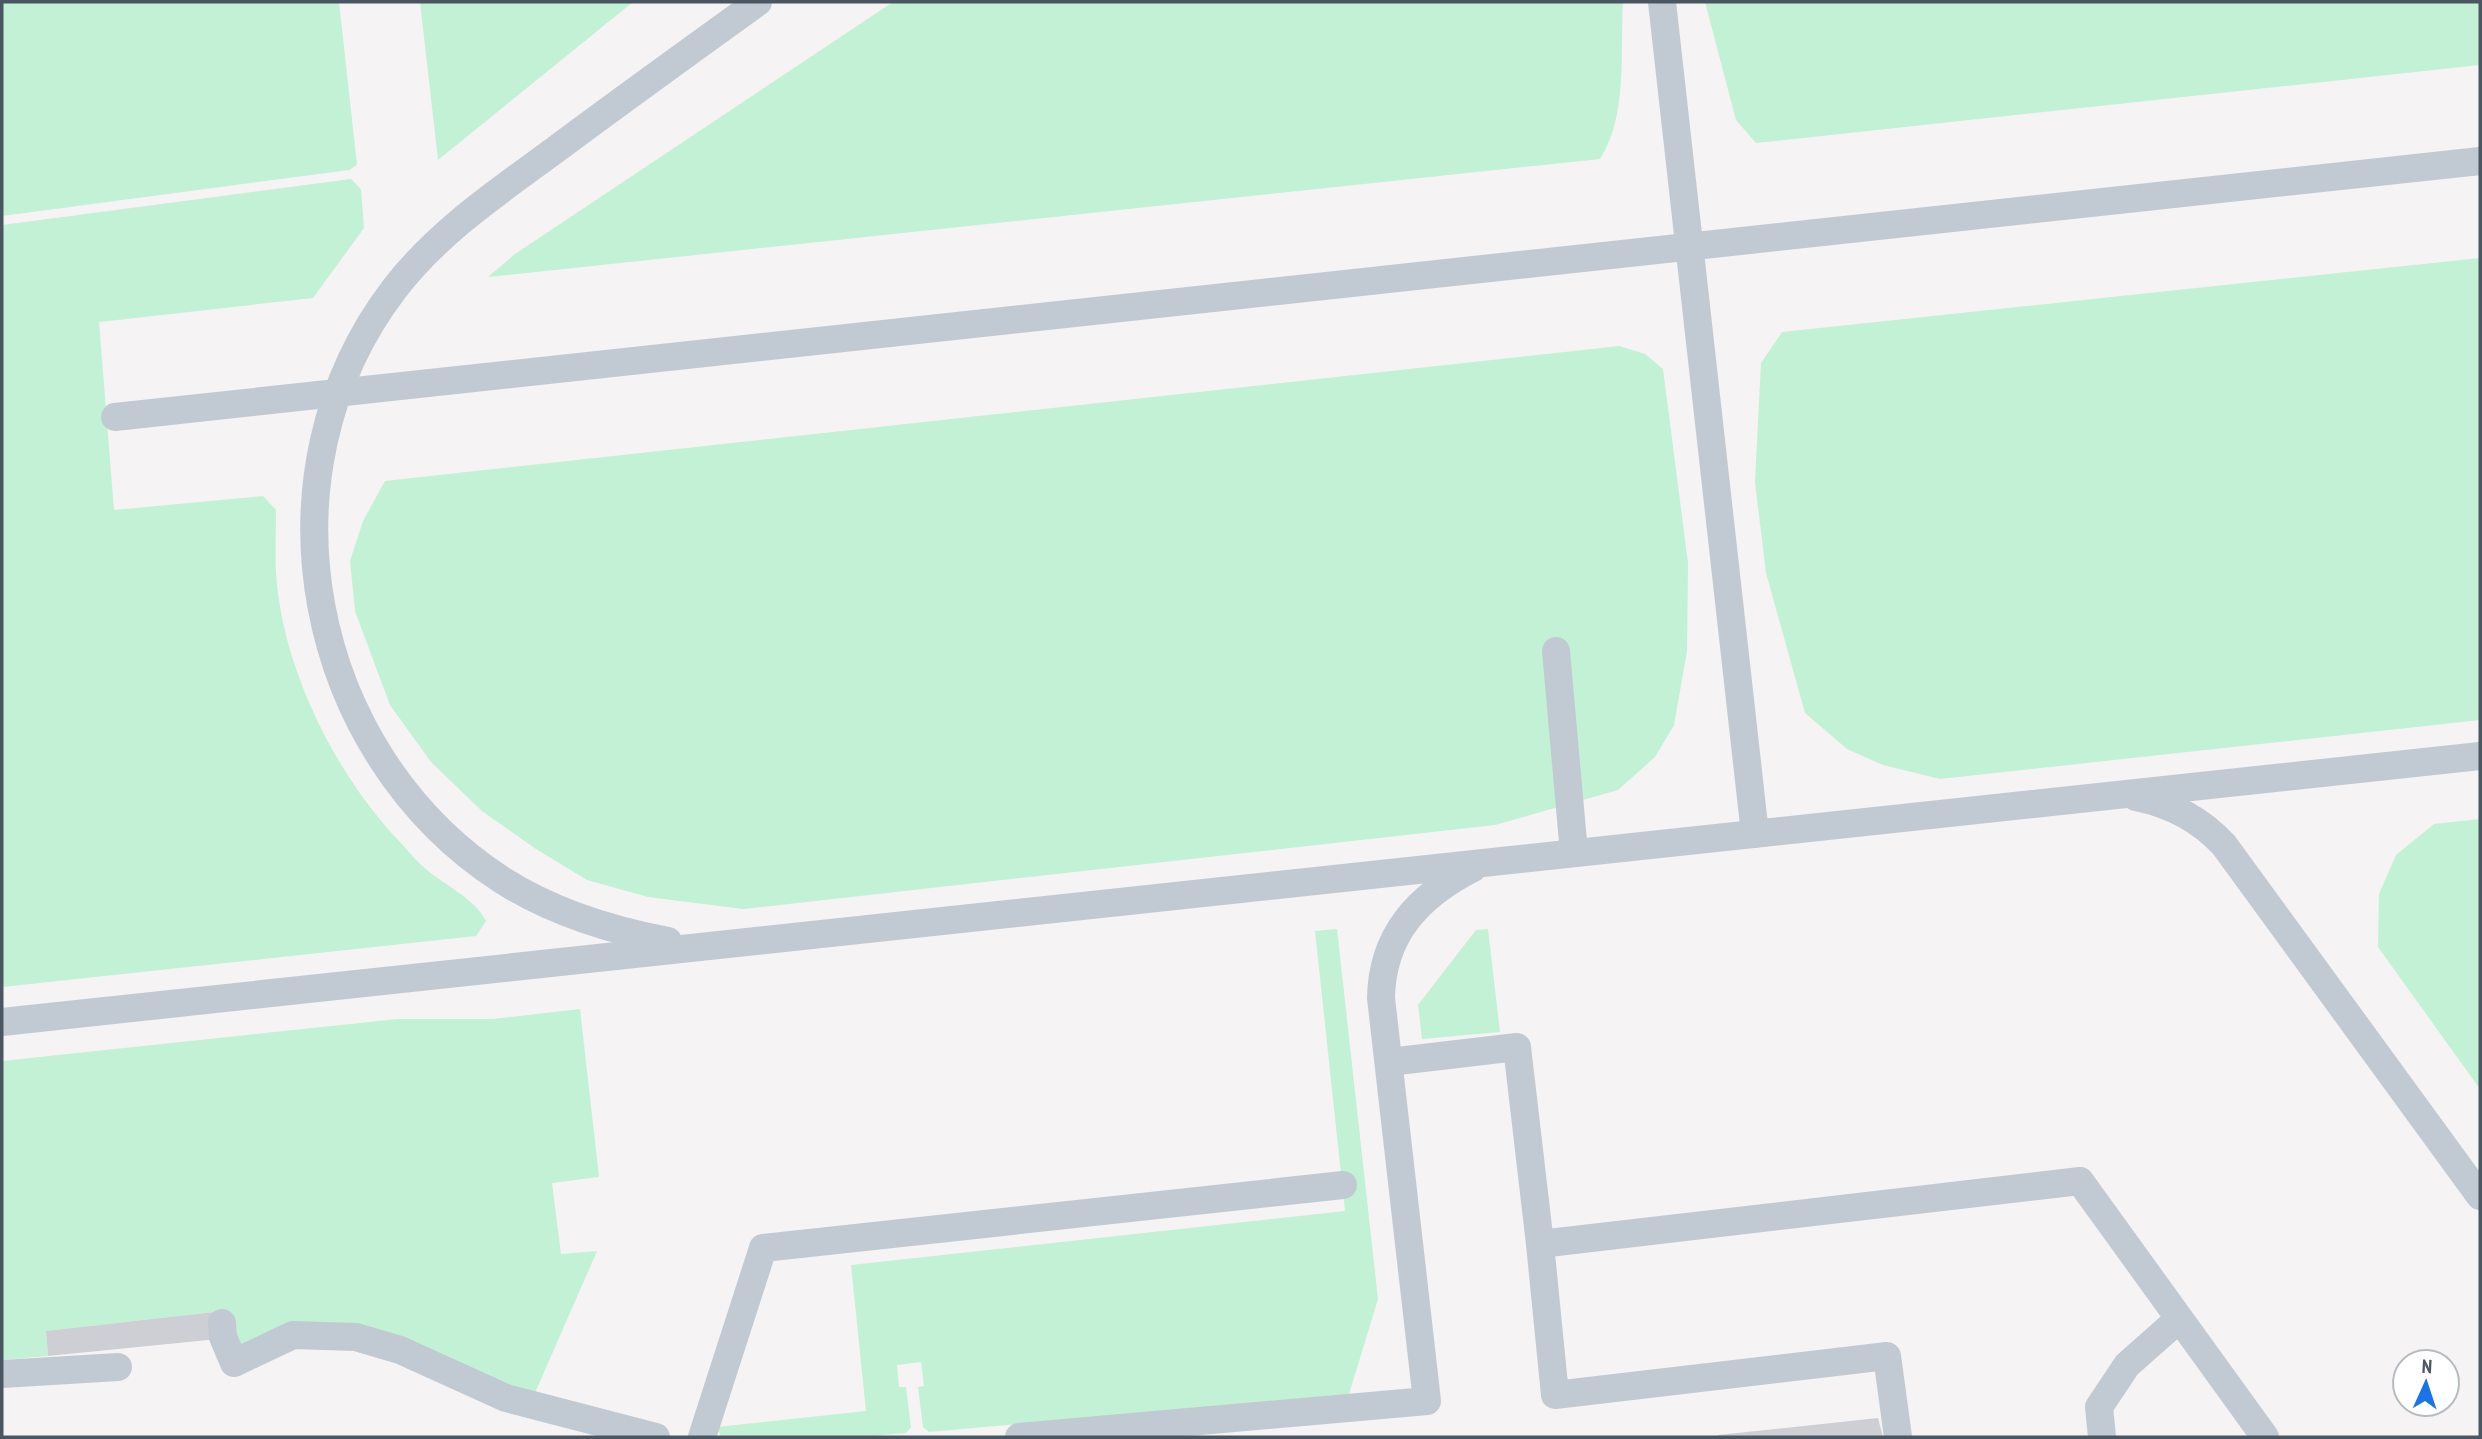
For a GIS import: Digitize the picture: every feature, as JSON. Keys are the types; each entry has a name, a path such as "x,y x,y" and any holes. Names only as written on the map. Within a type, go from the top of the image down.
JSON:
{"lane":[{"path":"720,945 692,944 632,934 593,923 527,895 455,844 419,809 380,759 338,675 326,636 316,584 313,537 317,480 339,391 373,320 394,290 460,220 758,2"},
{"path":"1662,2 1755,834"},
{"path":"115,417 2480,161"},
{"path":"1556,651 1574,853"},
{"path":"2,1022 2480,756"},
{"path":"2113,795 2155,801 2178,810 2218,838 2480,1196"},
{"path":"1019,1437 1427,1401 1381,998 1381,970 1390,945 1425,901 1448,880 1476,866 1497,862"},
{"path":"1388,1062 1517,1047 1555,1395 1887,1356 1898,1437"},
{"path":"1540,1244 2080,1181 2264,1437"},
{"path":"702,1437 763,1248 1343,1185"},
{"path":"2102,1437 2099,1407 2127,1365 2179,1319"},
{"path":"222,1323 223,1337 234,1363 293,1335 356,1337 400,1350 506,1398 656,1437"},
{"path":"2,1374 118,1367"}],"green space":[{"path":"2,2 339,2 357,165 349,170 2,216"},
{"path":"420,2 633,2 438,160"},
{"path":"893,2 1623,2 1619,104 1609,142 1600,159 488,277 515,254"},
{"path":"1705,2 2480,2 2480,65 1756,143 1736,120"},
{"path":"351,179 361,189 364,228 313,298 99,322 114,510 263,496 276,510 276,573 280,609 301,683 316,718 334,753 377,816 420,864 467,899 486,921 476,936 2,987 2,225"},
{"path":"2480,258 2480,720 1940,779 1883,765 1847,749 1805,713 1766,573 1755,482 1761,363 1782,332"},
{"path":"1619,346 1645,354 1663,369 1688,563 1687,651 1674,725 1655,757 1618,790 1495,825 743,909 648,897 587,880 536,849 482,811 431,762 390,705 355,611 350,561 363,521 385,481"},
{"path":"2480,819 2480,1089 2378,947 2379,894 2396,855 2434,824"},
{"path":"1337,929 1378,1299 1349,1394 929,1432 923,1427 918,1387 924,1386 921,1362 897,1365 899,1387 906,1387 911,1427 906,1433 860,1437 721,1437 717,1427 866,1411 851,1265 1345,1211 1315,931"},
{"path":"1488,929 1500,1032 1422,1039 1418,1005 1476,930"},
{"path":"580,1009 599,1177 552,1183 561,1254 597,1251 531,1402 391,1339 235,1354 214,1312 46,1331 48,1356 2,1360 2,1061 397,1019 493,1019"}],"building":[{"path":"214,1312 218,1339 48,1356 46,1331"},
{"path":"1878,1418 1883,1437 1718,1437 1718,1435"}]}
